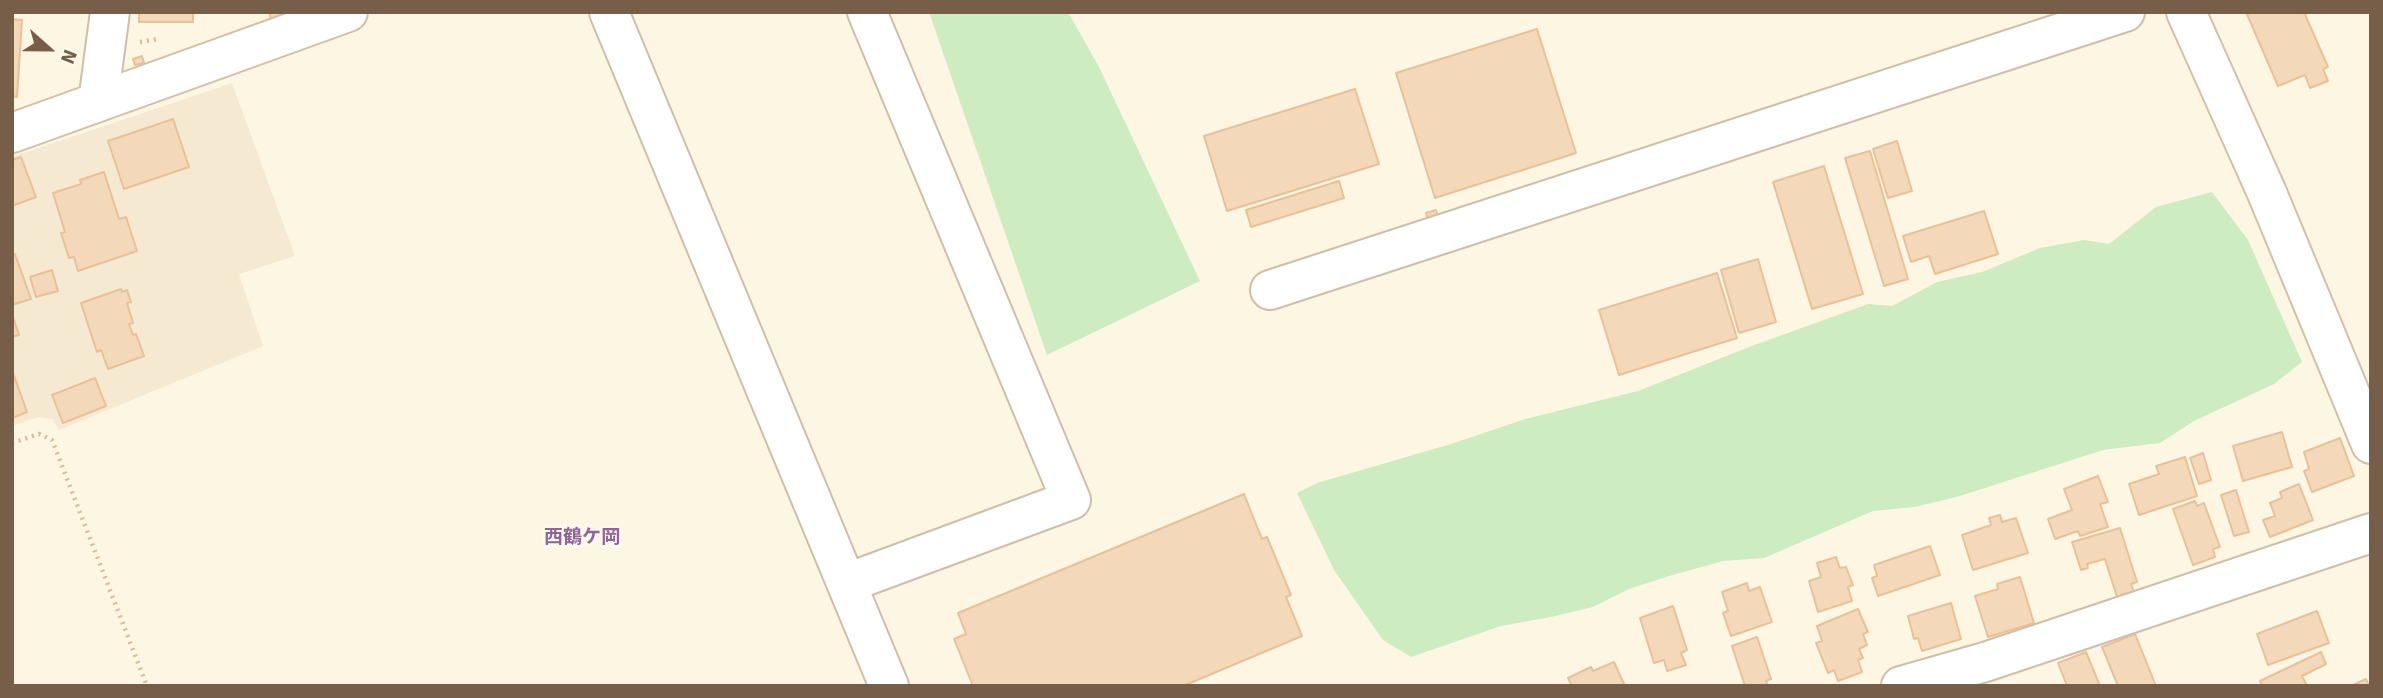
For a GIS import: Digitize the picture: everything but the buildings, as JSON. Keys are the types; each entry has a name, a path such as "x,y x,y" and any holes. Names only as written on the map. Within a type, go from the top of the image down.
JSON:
{"street":[{"path":"98,102 110,12"},
{"path":"12,133 348,12"},
{"path":"609,12 890,686"},
{"path":"847,583 1071,500 867,12"},
{"path":"1270,290 2125,12"},
{"path":"2186,12 2267,193 2371,444"},
{"path":"1902,686 1985,662 2371,533"}],"path":[{"path":"105,50 173,37"},
{"path":"12,443 39,433 52,440 147,686"}],"shaded area":[{"path":"232,83 295,256 239,274 263,346 59,430 52,419 38,417 12,426 12,157"}],"green space":[{"path":"929,12 1068,12 1099,67 1200,281 1047,355"},
{"path":"2212,192 2248,240 2302,362 2274,384 2194,421 2160,443 2103,450 1960,496 1915,507 1873,511 1764,558 1723,561 1669,576 1629,589 1593,607 1501,626 1411,657 1383,640 1334,570 1297,493 1317,483 1451,444 1525,419 1638,391 1868,304 1892,306 1937,282 1982,272 2040,248 2084,240 2109,244 2156,207"}],"district":[{"name":"西鶴ケ岡","path":"582,538"}]}
